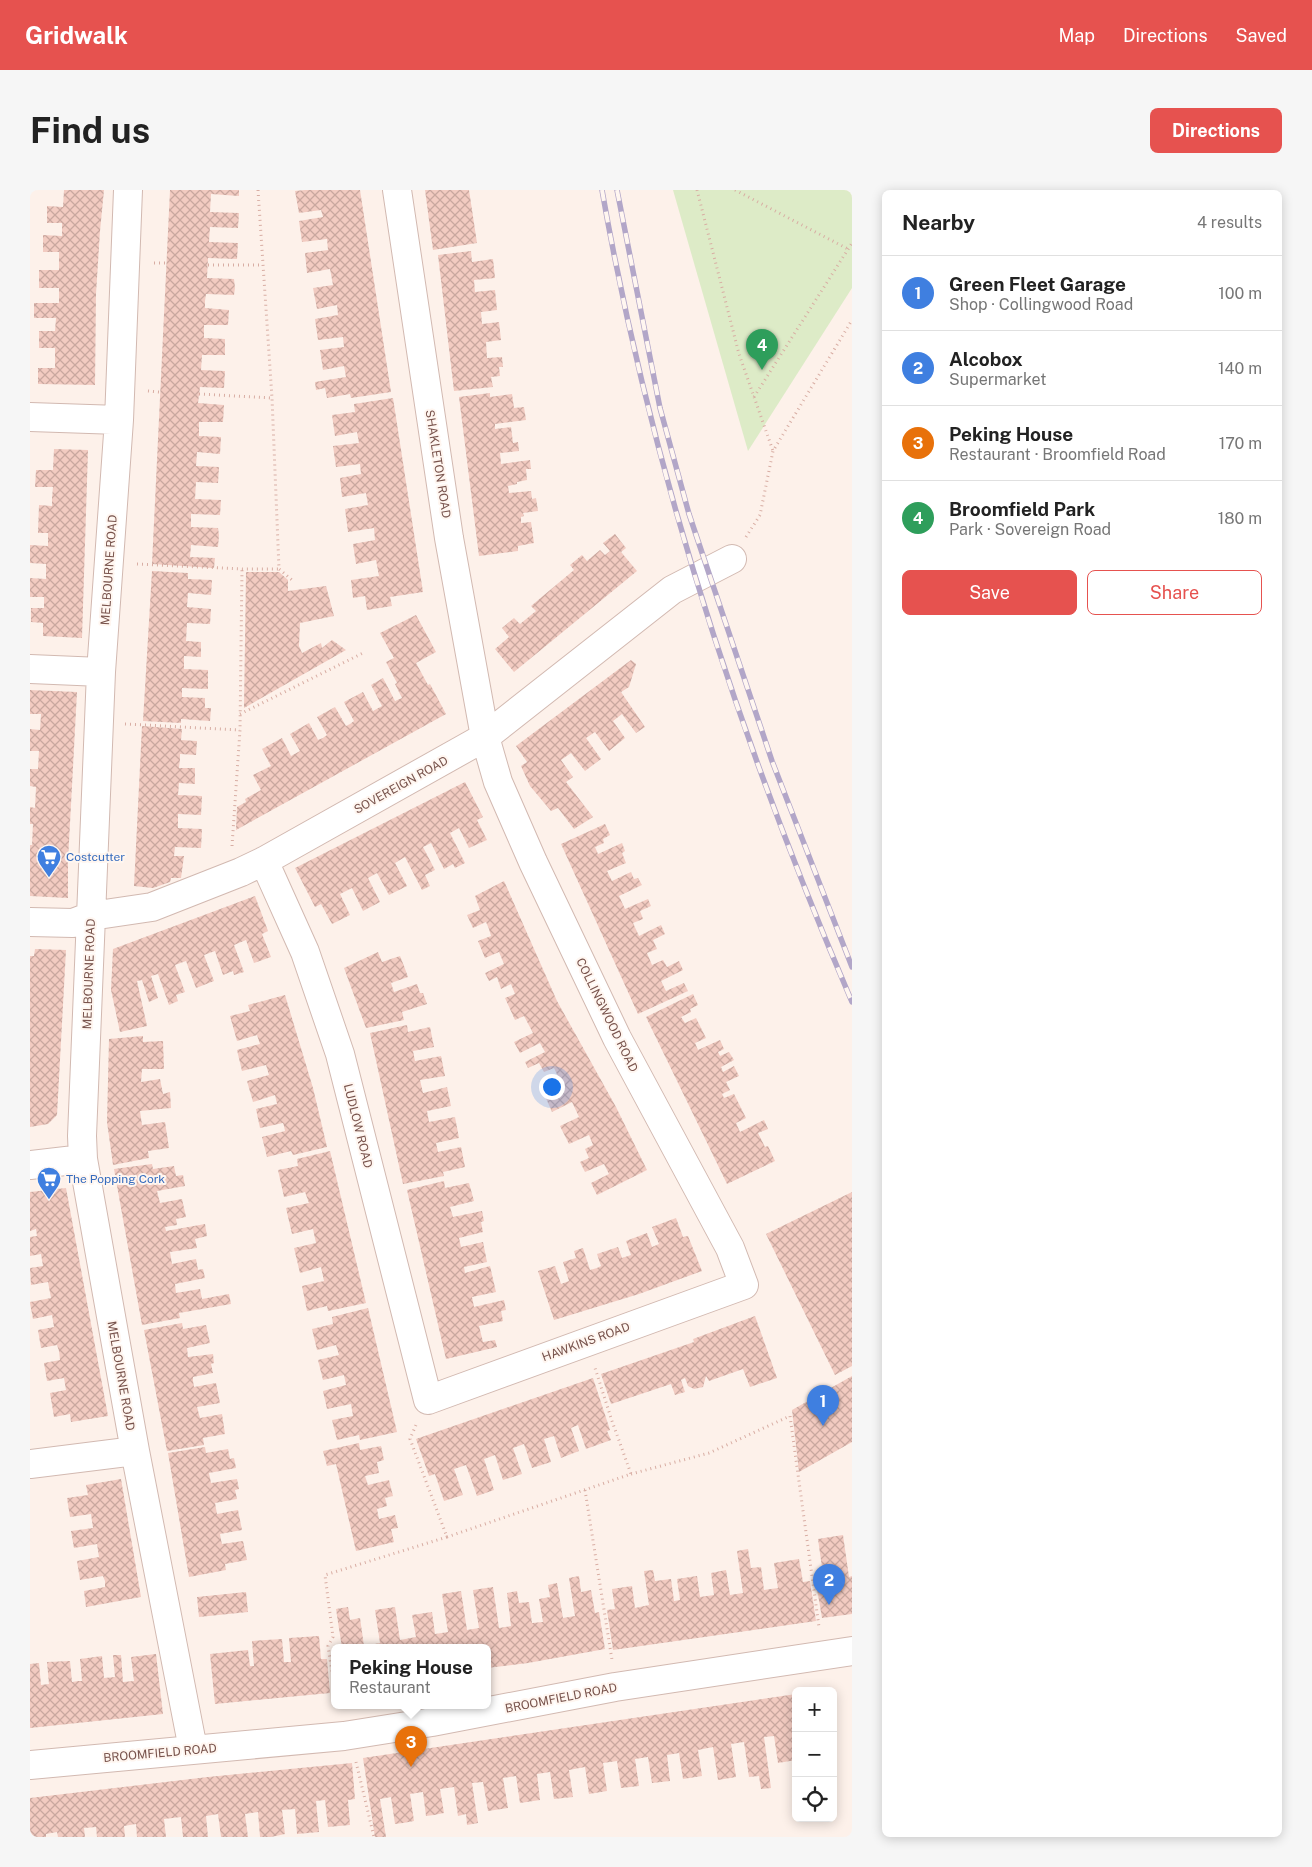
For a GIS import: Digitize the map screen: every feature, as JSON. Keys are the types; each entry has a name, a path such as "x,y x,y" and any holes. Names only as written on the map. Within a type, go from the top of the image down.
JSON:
{"street":[{"name":"MELBOURNE ROAD","path":"128,190 118,420 101,672 82,1136 83,1159 135,1451 193,1749"},
{"name":"SHAKLETON ROAD","path":"397,190 449,538 485,737"},
{"path":"30,417 118,420"},
{"name":"SOVEREIGN ROAD","path":"30,922 73,924 91,916 152,907 252,866 485,737 672,590 732,559"},
{"path":"30,669 101,672"},
{"name":"COLLINGWOOD ROAD","path":"485,737 498,782 533,862 617,1038 730,1248 744,1285"},
{"name":"LUDLOW ROAD","path":"252,866 304,952 340,1054 428,1400"},
{"path":"30,1165 83,1159"},
{"name":"HAWKINS ROAD","path":"428,1400 744,1285"},
{"path":"30,1464 135,1451"},
{"name":"BROOMFIELD ROAD","path":"30,1765 344,1736 432,1722 615,1687 852,1651"}],"path":[{"path":"258,190 272,398 279,569"},
{"path":"697,190 709,244 739,354 774,451"},
{"path":"735,190 848,249"},
{"path":"754,398 852,243"},
{"path":"208,264 262,266"},
{"path":"732,559 760,515 774,451 852,320"},
{"path":"199,394 272,398"},
{"path":"109,563 279,569 292,580"},
{"path":"242,569 240,730 231,854 252,866"},
{"path":"240,714 363,653"},
{"path":"100,724 143,724 240,730"},
{"path":"588,1342 612,1421 631,1474"},
{"path":"428,1400 410,1439 447,1537"},
{"path":"331,1665 328,1646 333,1637 325,1575 447,1537 631,1474 709,1452 790,1416 823,1655"},
{"path":"585,1490 615,1687"},
{"path":"344,1736 356,1762 374,1837"}],"green space":[{"path":"673,190 852,190 852,288 748,451"}],"building":[{"path":"64,190 104,190 96,294 95,385 38,384 38,368 55,368 55,348 39,348 39,331 55,331 56,318 34,318 34,303 59,303 59,288 39,288 39,270 59,270 59,252 43,252 43,235 62,236 62,223 47,223 47,206 63,207"},
{"path":"170,190 239,190 239,196 211,194 210,212 239,213 238,228 210,227 209,242 238,243 237,259 208,258 207,278 234,279 235,288 234,295 206,294 205,301 205,308 229,310 228,325 204,325 204,338 225,339 225,355 202,355 201,370 225,371 224,388 200,387 198,403 224,405 223,422 199,422 199,436 221,437 220,454 197,452 196,466 219,467 218,483 196,482 195,499 221,500 220,515 191,514 191,527 218,528 218,547 191,545 190,557 215,558 214,568 152,564"},
{"path":"360,190 391,392 351,398 350,394 327,398 325,388 316,390 315,382 346,377 344,366 323,370 320,350 344,347 343,337 318,340 315,319 338,315 337,305 317,309 313,288 333,285 330,269 307,273 305,253 328,250 327,239 302,242 299,221 323,217 321,210 299,213 295,191"},
{"path":"425,190 469,190 477,243 433,250"},
{"path":"471,251 472,262 493,259 495,278 474,280 475,292 495,290 497,310 481,312 482,324 499,322 501,340 486,342 487,358 502,357 503,367 499,367 500,376 491,377 493,387 454,391 438,255"},
{"path":"490,393 490,397 512,394 514,408 524,407 526,420 495,424 495,429 511,427 513,443 518,442 519,451 500,453 501,464 530,460 531,469 526,469 527,480 508,486 509,493 531,491 532,499 536,498 538,511 523,513 524,516 521,517 521,523 531,522 534,543 518,546 518,551 479,556 459,397"},
{"path":"393,398 423,592 390,597 392,606 367,610 365,596 353,598 351,580 379,576 376,560 356,564 353,544 375,540 374,528 348,532 345,509 368,505 366,493 342,497 340,478 361,474 360,464 336,467 333,446 359,443 357,432 335,436 332,415 355,412 354,404"},
{"path":"54,449 88,450 82,638 43,636 43,623 31,622 31,608 44,608 44,597 30,597 30,578 46,579 46,564 30,563 30,545 48,546 48,533 38,533 39,505 52,506 53,487 35,487 36,470 53,470"},
{"path":"615,534 626,548 621,552 637,571 514,672 495,649 509,637 502,628 514,618 520,624 536,611 531,606 574,570 570,565 582,555 587,561 600,550 605,555 610,551 603,543"},
{"path":"152,571 188,573 188,579 212,580 211,595 188,593 187,607 211,609 210,624 187,623 186,641 201,642 201,657 184,656 184,669 208,670 208,689 182,688 182,697 205,698 205,708 211,708 210,721 181,719 181,723 143,721"},
{"path":"246,572 279,572 288,580 288,591 326,586 334,616 300,623 299,646 302,653 321,643 322,648 332,640 346,650 244,708"},
{"path":"416,615 436,652 416,663 446,714 236,830 237,807 246,802 245,799 261,790 253,775 271,766 262,749 282,738 291,756 300,751 290,734 309,723 318,740 323,738 327,735 317,717 335,707 346,726 350,724 354,721 344,702 363,692 373,711 382,706 371,685 383,678 395,701 402,698 395,684 397,683 386,662 394,658 380,633"},
{"path":"631,660 636,664 629,687 621,692 645,727 636,733 622,714 613,721 625,738 609,751 595,732 586,738 601,759 585,771 571,753 561,760 573,777 566,782 593,817 574,829 558,808 551,811 530,786 521,766 527,762 516,746"},
{"path":"30,690 77,692 68,861 68,898 30,896 30,845 32,845 33,824 30,824 30,807 35,808 36,787 30,786 30,769 38,769 39,751 30,751 30,729 40,730 41,714 30,714"},
{"path":"142,726 182,729 181,740 197,741 196,755 180,754 179,768 195,768 195,784 179,783 178,795 202,796 201,815 178,814 178,828 202,829 201,848 175,847 174,856 184,856 181,878 171,878 170,882 153,888 134,886"},
{"path":"465,782 483,817 477,820 487,840 469,848 459,828 450,833 465,863 455,868 453,864 444,869 431,843 423,847 435,870 425,875 430,886 422,890 405,857 395,863 407,886 389,895 377,873 368,878 380,902 363,911 352,888 340,894 350,915 332,924 321,904 315,907 295,868"},
{"path":"605,824 610,835 603,839 604,843 595,847 598,854 622,843 625,851 622,853 626,863 607,871 612,881 631,872 634,879 638,878 642,885 619,896 625,909 648,899 651,906 640,911 643,919 633,923 639,936 661,925 665,934 653,940 657,949 647,953 652,965 663,960 667,967 679,961 683,970 661,981 666,991 684,983 688,991 638,1014 561,844"},
{"path":"504,881 557,1001 616,1107 647,1170 597,1195 591,1183 609,1174 604,1164 585,1172 580,1162 589,1158 585,1149 593,1145 589,1135 569,1144 560,1126 579,1117 572,1102 552,1112 545,1096 563,1087 554,1068 544,1072 539,1063 528,1068 525,1062 545,1052 540,1043 520,1053 514,1042 533,1033 524,1016 515,1020 505,998 515,994 511,984 501,989 497,977 489,981 485,973 504,964 499,952 485,958 478,941 491,936 486,922 473,928 467,915 480,910 475,896"},
{"path":"255,896 268,931 262,934 271,957 254,963 246,940 234,945 244,972 234,975 233,971 223,975 215,951 204,955 214,981 196,988 186,961 175,965 185,992 176,995 178,1001 169,1005 158,974 151,976 158,998 149,1002 142,980 137,981 147,1026 120,1032 111,990 113,949"},
{"path":"35,949 66,950 57,1115 48,1124 30,1127 30,956 34,956"},
{"path":"378,952 382,962 400,956 408,977 391,983 394,992 417,984 427,1004 402,1012 404,1020 366,1028 344,968"},
{"path":"693,994 698,1005 690,1009 691,1012 681,1017 685,1023 696,1018 706,1038 695,1043 698,1050 720,1040 724,1049 718,1052 720,1056 729,1052 734,1060 721,1067 723,1072 734,1066 739,1076 726,1082 730,1090 722,1094 724,1098 734,1094 746,1118 736,1123 740,1132 764,1120 768,1129 758,1133 765,1147 768,1146 775,1161 727,1184 646,1017"},
{"path":"285,995 313,1088 327,1147 293,1155 291,1151 267,1157 262,1137 285,1131 284,1126 283,1123 260,1128 256,1109 277,1104 275,1095 253,1102 247,1081 269,1075 266,1065 242,1071 237,1050 260,1044 257,1035 237,1041 230,1016 250,1011 248,1005"},
{"path":"407,1025 408,1032 430,1027 434,1047 413,1051 415,1061 441,1056 445,1076 420,1080 423,1093 447,1087 451,1106 427,1111 429,1122 455,1117 459,1138 436,1143 438,1152 461,1147 465,1167 443,1172 444,1176 403,1184 370,1033"},
{"path":"143,1036 143,1042 163,1041 164,1069 142,1069 141,1082 160,1079 163,1094 170,1092 171,1108 140,1111 142,1125 165,1122 169,1148 148,1151 149,1158 113,1165 107,1122 109,1039"},
{"path":"330,1151 366,1303 328,1311 327,1306 307,1311 302,1286 324,1281 321,1267 300,1273 294,1248 316,1243 313,1229 292,1234 286,1208 309,1203 305,1192 284,1197 278,1170 298,1166 297,1159"},
{"path":"152,1164 153,1169 174,1166 176,1176 183,1175 185,1186 157,1191 160,1203 182,1199 186,1217 176,1219 177,1225 165,1227 166,1231 205,1224 207,1236 195,1239 197,1248 170,1252 172,1264 196,1259 198,1270 203,1269 205,1278 175,1284 176,1293 200,1289 202,1299 229,1294 231,1304 179,1313 180,1318 142,1325 114,1169"},
{"path":"444,1181 445,1188 469,1183 474,1201 450,1207 453,1217 482,1211 484,1221 481,1222 483,1232 459,1238 461,1247 483,1242 487,1262 464,1267 465,1273 490,1266 496,1292 472,1297 474,1307 504,1300 506,1310 501,1311 503,1321 479,1326 483,1342 495,1340 497,1347 446,1359 407,1190"},
{"path":"66,1188 108,1416 71,1422 70,1414 54,1417 50,1393 66,1390 64,1378 47,1381 44,1363 60,1360 57,1345 41,1348 38,1330 54,1327 52,1315 33,1319 30,1303 51,1298 48,1282 31,1285 30,1268 43,1266 41,1254 30,1256 30,1237 37,1236 36,1229 30,1231 30,1192"},
{"path":"852,1192 852,1366 835,1375 766,1234"},
{"path":"676,1218 683,1237 688,1236 702,1271 639,1294 554,1320 538,1271 555,1266 561,1284 569,1281 563,1262 576,1258 574,1251 583,1248 590,1270 597,1268 601,1266 597,1254 618,1247 622,1258 631,1255 626,1241 647,1233 652,1247 659,1244 652,1227"},
{"path":"368,1308 397,1432 360,1440 359,1435 337,1440 332,1420 353,1416 351,1404 327,1409 323,1391 346,1385 344,1375 323,1380 318,1360 339,1355 336,1345 317,1350 312,1329 333,1324 332,1317"},
{"path":"755,1316 777,1378 750,1387 743,1369 709,1381 706,1376 703,1387 694,1389 688,1386 685,1378 681,1380 685,1392 675,1395 671,1384 611,1404 601,1374 694,1342 693,1339"},
{"path":"182,1323 183,1329 206,1325 210,1343 187,1348 188,1357 213,1354 214,1363 211,1364 213,1373 193,1377 193,1381 194,1387 216,1383 220,1403 197,1407 200,1418 222,1414 225,1434 203,1438 204,1445 167,1451 144,1330"},
{"path":"852,1376 852,1442 799,1472 792,1410"},
{"path":"593,1378 610,1430 607,1431 611,1440 586,1449 578,1425 571,1428 579,1451 561,1458 554,1436 544,1439 551,1462 532,1468 524,1444 513,1448 522,1474 503,1480 495,1455 484,1459 494,1490 477,1496 466,1465 454,1469 463,1495 444,1501 435,1474 429,1476 416,1439"},
{"path":"359,1443 360,1450 381,1446 384,1460 377,1462 379,1473 365,1476 368,1485 389,1480 393,1496 385,1498 387,1506 377,1509 379,1519 395,1515 398,1528 391,1529 394,1542 356,1551 336,1464 327,1466 323,1451"},
{"path":"205,1447 206,1453 228,1449 230,1459 234,1458 236,1468 209,1473 211,1483 237,1479 239,1489 235,1490 237,1499 215,1503 217,1514 238,1510 242,1530 220,1534 221,1540 222,1544 243,1541 247,1560 225,1564 226,1570 189,1577 168,1453"},
{"path":"121,1479 141,1597 86,1607 84,1591 105,1587 105,1581 103,1576 80,1580 77,1561 99,1557 97,1544 74,1548 71,1531 93,1528 91,1514 70,1517 67,1498 88,1495 86,1485"},
{"path":"843,1535 849,1577 852,1576 852,1614 822,1618 816,1583 824,1582 818,1539"},
{"path":"748,1549 751,1568 761,1567 764,1590 778,1588 774,1563 799,1559 803,1582 810,1581 816,1621 613,1650 607,1610 615,1609 612,1589 632,1586 635,1608 649,1605 644,1571 653,1570 655,1581 671,1579 674,1601 680,1600 677,1579 697,1576 700,1597 714,1595 711,1573 726,1570 730,1595 743,1593 737,1551"},
{"path":"579,1576 581,1592 591,1590 595,1613 599,1612 605,1649 491,1668 491,1644 375,1644 380,1643 375,1610 395,1607 400,1640 416,1637 412,1615 432,1612 435,1634 448,1632 442,1594 461,1591 467,1630 479,1628 473,1590 493,1587 499,1628 511,1626 507,1593 517,1591 519,1603 529,1602 532,1623 543,1622 539,1599 550,1597 548,1585 557,1583 563,1618 575,1616 569,1578"},
{"path":"246,1592 248,1612 199,1617 197,1597"},
{"path":"348,1607 350,1620 360,1618 364,1644 341,1644 336,1609"},
{"path":"319,1636 321,1659 327,1659 330,1693 215,1704 210,1654 248,1650 250,1666 254,1666 252,1641 282,1639 284,1662 291,1662 289,1638"},
{"path":"156,1654 163,1714 30,1728 30,1664 39,1663 41,1685 49,1684 47,1662 70,1661 72,1682 82,1681 80,1659 102,1656 104,1678 115,1677 113,1655 121,1655 123,1682 134,1681 131,1657"},
{"path":"792,1695 792,1761 778,1763 774,1736 764,1737 771,1788 761,1789 759,1776 749,1777 744,1742 731,1744 736,1777 718,1780 713,1747 698,1750 702,1776 683,1779 679,1753 667,1755 670,1781 652,1783 648,1757 635,1759 639,1786 621,1788 617,1761 603,1763 607,1791 589,1794 585,1767 569,1770 573,1797 554,1799 550,1772 537,1774 540,1800 520,1803 516,1776 503,1778 508,1808 488,1811 483,1782 472,1783 478,1823 467,1825 466,1814 458,1816 454,1787 440,1789 444,1813 434,1815 426,1816 423,1792 410,1794 414,1821 403,1823 395,1824 391,1797 380,1799 386,1837 375,1837 363,1758"},
{"path":"352,1763 355,1799 348,1800 350,1825 328,1827 325,1800 316,1801 319,1832 297,1834 295,1809 282,1810 285,1834 271,1837 260,1837 258,1812 245,1814 248,1837 221,1837 218,1814 206,1816 208,1837 183,1837 181,1817 164,1819 166,1837 137,1837 136,1824 124,1826 125,1837 97,1837 96,1827 84,1828 85,1837 58,1837 57,1832 46,1834 46,1837 30,1837 30,1798 208,1777"}],"railway":[{"path":"602,190 622,295 646,398 673,501 703,603 773,804 811,904 852,1002"},
{"path":"617,190 660,408 689,514 772,761 852,967"}],"place":[{"name":"Broomfield Park","path":"762,370"},
{"name":"Costcutter","path":"49,878"},
{"name":"The Popping Cork","path":"49,1200"},
{"name":"Green Fleet Garage","path":"823,1426"},
{"name":"Alcobox","path":"829,1605"},
{"name":"Peking House","path":"411,1767"}]}
